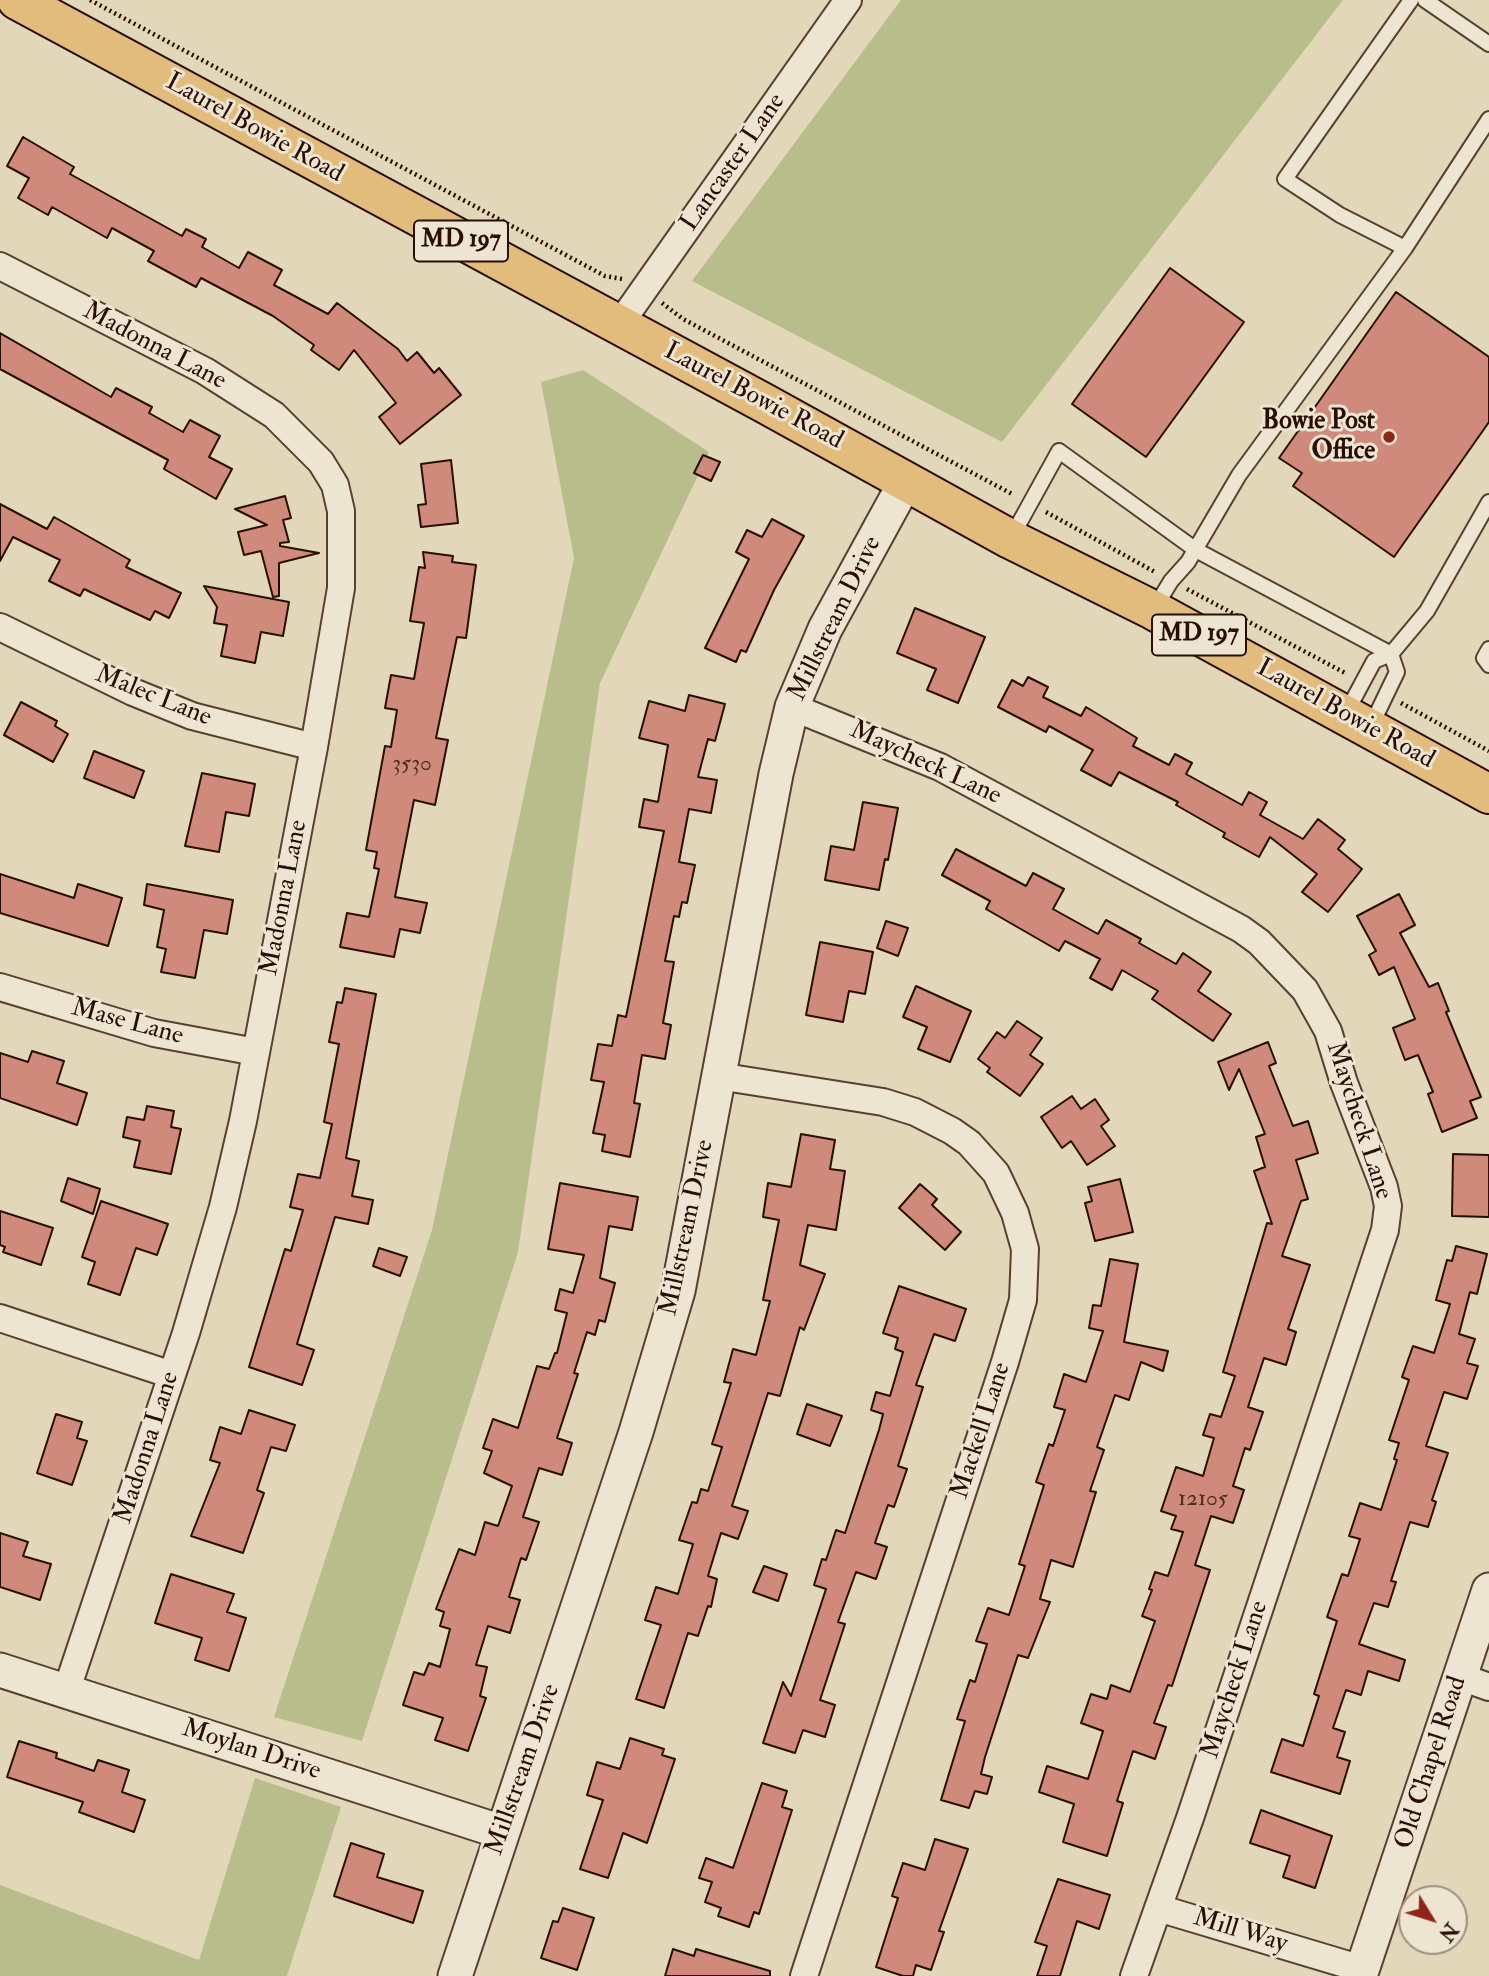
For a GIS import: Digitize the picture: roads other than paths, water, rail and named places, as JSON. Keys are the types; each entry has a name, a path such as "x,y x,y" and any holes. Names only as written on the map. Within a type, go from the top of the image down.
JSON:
{"main road":[{"name":"Laurel Bowie Road","path":"40,5 1010,540 1162,596 1357,722 1489,794"}],"street":[{"name":"Lancaster Lane","path":"618,325 848,0"},
{"name":"Madonna Lane","path":"0,266 205,371 274,415 321,462 335,485 341,511 341,588 256,1052 223,1207 172,1375 66,1692"},
{"name":"Millstream Drive","path":"454,1976 656,1366 677,1291 776,774 792,707 825,629 906,481"},
{"name":"Malec Lane","path":"0,628 133,692 192,716 314,747"},
{"name":"Maycheck Lane","path":"792,707 940,767 1241,929 1259,942 1305,990 1328,1031 1344,1083 1384,1188 1388,1206 1385,1230 1134,1976"},
{"name":"Mase Lane","path":"0,986 154,1033 256,1052"},
{"name":"Mackell Lane","path":"718,1076 883,1102 934,1121 970,1143 996,1173 1015,1213 1025,1250 1023,1300 1005,1362 804,1976"},
{"path":"0,1318 172,1375"},
{"name":"Old Chapel Road","path":"1362,1973 1475,1682 1489,1590"},
{"name":"Moylan Drive","path":"0,1670 502,1832"},
{"name":"Mill Way","path":"1158,1908 1362,1973"}],"lane":[{"path":"1405,248 1340,215 1285,179 1411,0"},
{"path":"1425,0 1489,44"},
{"path":"1162,596 1196,550 1239,475 1405,248 1489,119"},
{"path":"1010,540 1059,451 1196,550 1391,654 1397,673 1386,695 1357,722"},
{"path":"1357,722 1361,682 1374,661 1391,654 1436,597 1489,502"},
{"path":"1489,649 1484,658 1489,665"}],"place":[{"name":"Bowie Post Office","path":"1389,437"}]}
